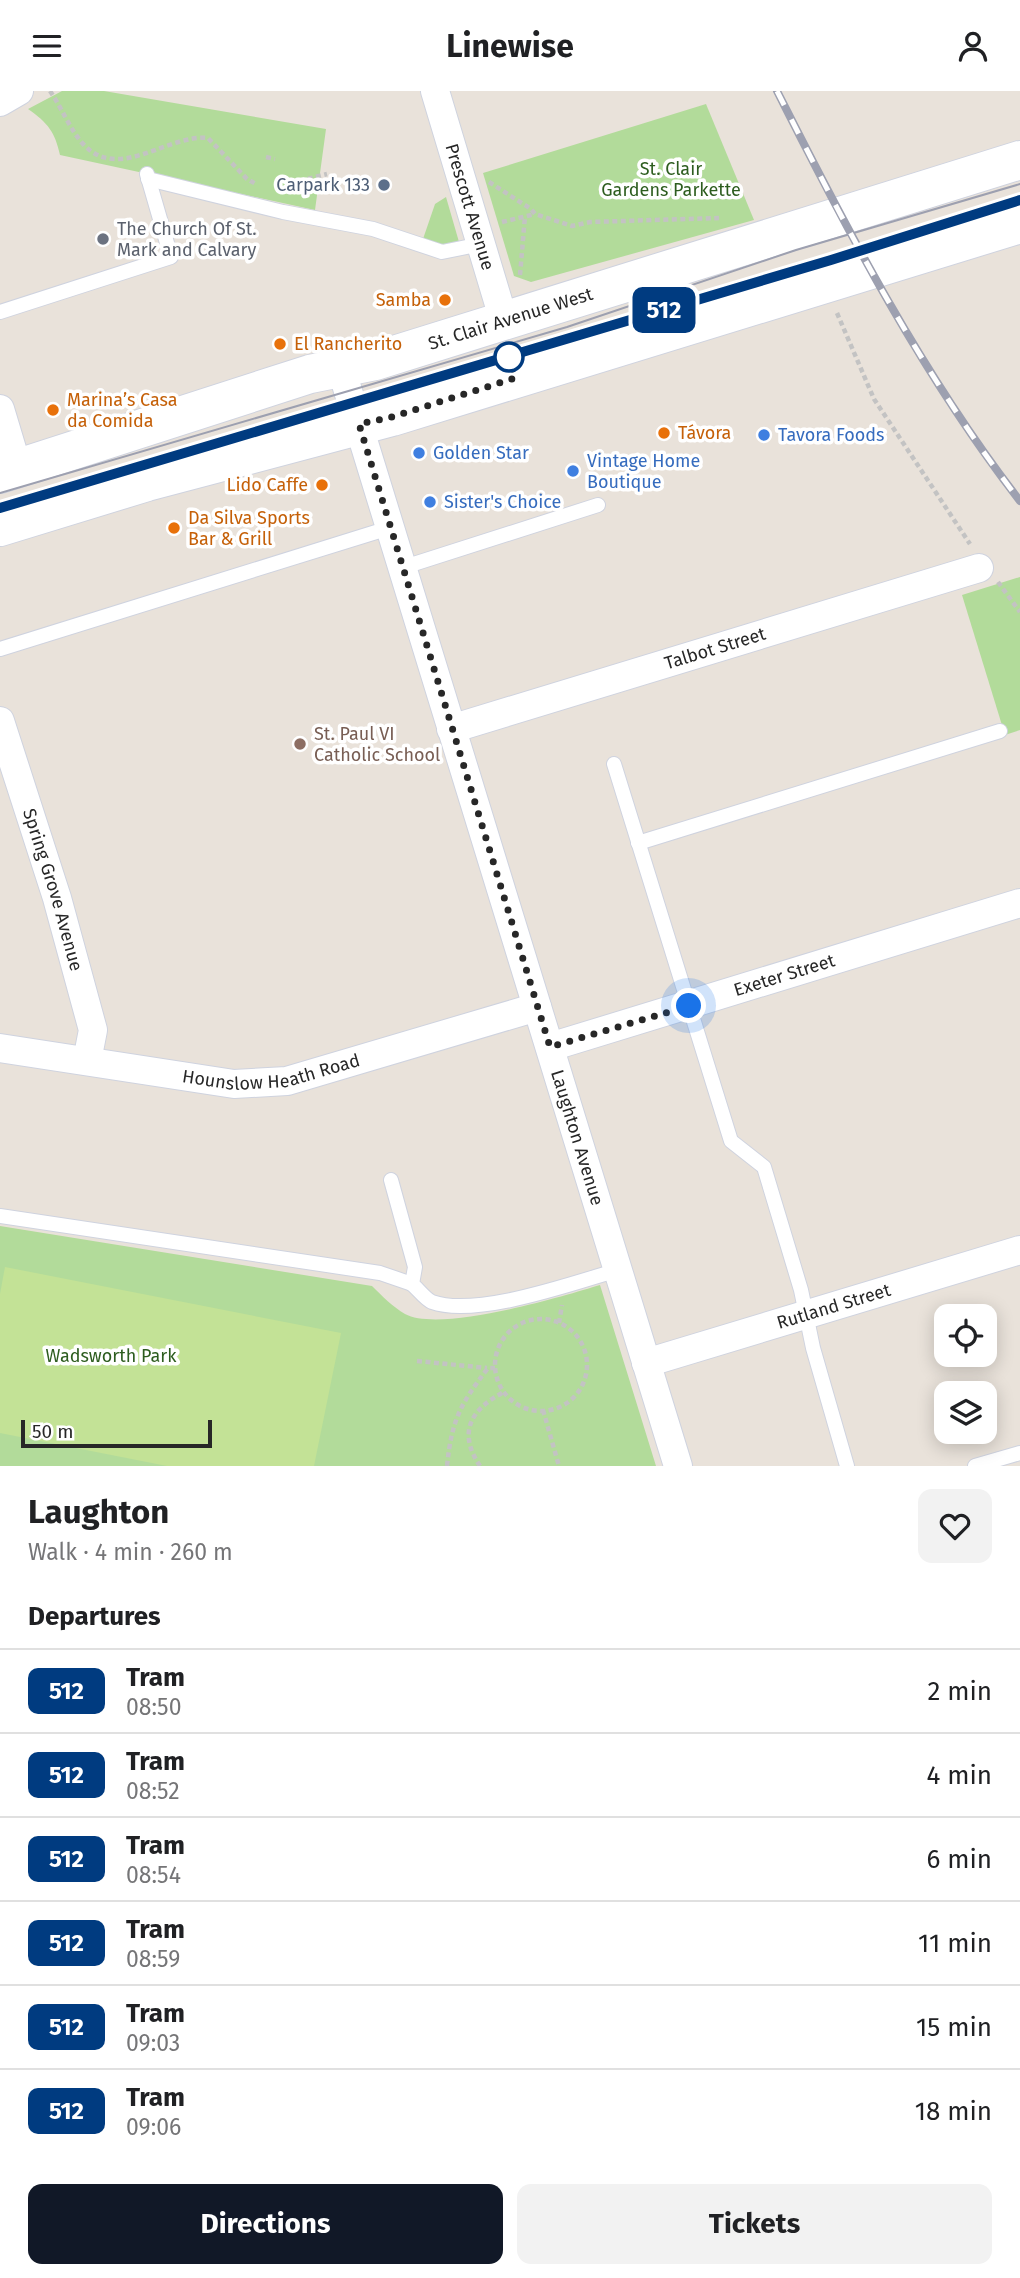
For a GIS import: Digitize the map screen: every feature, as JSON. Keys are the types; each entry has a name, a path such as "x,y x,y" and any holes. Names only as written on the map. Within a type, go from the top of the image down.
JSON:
{"main road":[{"name":"St. Clair Avenue West","path":"9,471 283,382 375,361 1020,160"},
{"path":"0,527 148,482 392,417 1020,224"}],"street":[{"path":"0,101 19,91"},
{"name":"Prescott Avenue","path":"435,91 487,234 504,321"},
{"name":"Laughton Avenue","path":"341,368 678,1466"},
{"path":"0,409 9,471"},
{"name":"Talbot Street","path":"452,729 982,564"},
{"name":"Spring Grove Avenue","path":"0,721 57,898 93,1030 87,1061"},
{"name":"Exeter Street","path":"550,1047 1020,903"},
{"name":"Hounslow Heath Road","path":"0,1048 234,1084 265,1085 287,1081 537,1007"},
{"name":"Rutland Street","path":"646,1363 1020,1250"}],"lane":[{"path":"0,312 171,257 148,177 283,212 373,229 442,251 487,234"},
{"path":"401,568 598,505"},
{"path":"0,649 389,528"},
{"path":"638,843 1000,731"},
{"path":"614,764 731,1141 764,1167 801,1290 805,1315 847,1466"},
{"path":"391,1180 415,1267 412,1284"},
{"path":"0,1216 380,1273 412,1284 431,1301 466,1306 523,1297 618,1271"},
{"path":"975,1466 1020,1453"}],"path":[{"path":"51,91 83,144 97,156 111,159 131,157 182,141 208,138 247,179 266,190"},
{"path":"266,157 275,159"},
{"path":"283,212 284,195 303,180 327,174"},
{"path":"480,176 535,214"},
{"path":"487,234 535,214 572,226 590,222 730,219"},
{"path":"520,278 525,216"},
{"path":"834,305 874,399 982,564 1020,612"},
{"path":"548,1320 573,1332 584,1351 584,1380 566,1403 543,1410 520,1406 504,1392 495,1367 501,1343 521,1324 548,1320"},
{"path":"417,1361 495,1367"},
{"path":"447,1466 450,1441 463,1401 488,1368"},
{"path":"480,1466 469,1435 471,1423 480,1406 504,1392"},
{"path":"543,1410 559,1466"}],"green space":[{"path":"62,91 104,91 326,129 315,210 60,155 50,129 28,109"},
{"name":"St. Clair Gardens Parkette","path":"706,104 754,220 531,282 514,276 483,173"},
{"path":"446,197 459,242 443,246 423,239 435,204"},
{"path":"1020,577 1020,730 1005,735 962,595"},
{"name":"Wadsworth Park","path":"0,1226 372,1286 405,1314 422,1319 445,1319 501,1311 600,1285 656,1466 0,1466"},
{"path":"5,1267 341,1333 314,1466 167,1466 0,1433 0,1294"}],"tram line":[{"path":"0,493 567,327 796,250 1020,184"},
{"path":"0,508 810,267 1020,200"},
{"name":"512","path":"0,508 894,241 1020,200"}],"railway":[{"path":"777,91 831,197 919,354 1020,501"}],"place":[{"name":"Carpark 133","path":"384,185"},
{"name":"The Church Of St. Mark and Calvary","path":"103,239"},
{"name":"Samba","path":"445,300"},
{"name":"El Rancherito","path":"280,344"},
{"name":"Marina’s Casa da Comida","path":"53,410"},
{"name":"Távora","path":"664,433"},
{"name":"Tavora Foods","path":"764,435"},
{"name":"Golden Star","path":"419,453"},
{"name":"Vintage Home Boutique","path":"573,471"},
{"name":"Lido Caffe","path":"322,485"},
{"name":"Sister's Choice","path":"430,502"},
{"name":"Da Silva Sports Bar & Grill","path":"174,528"},
{"name":"St. Paul VI Catholic School","path":"300,744"}],"route":[{"path":"509,357 515,378 392,417 359,424 550,1047 689,1006"}]}
